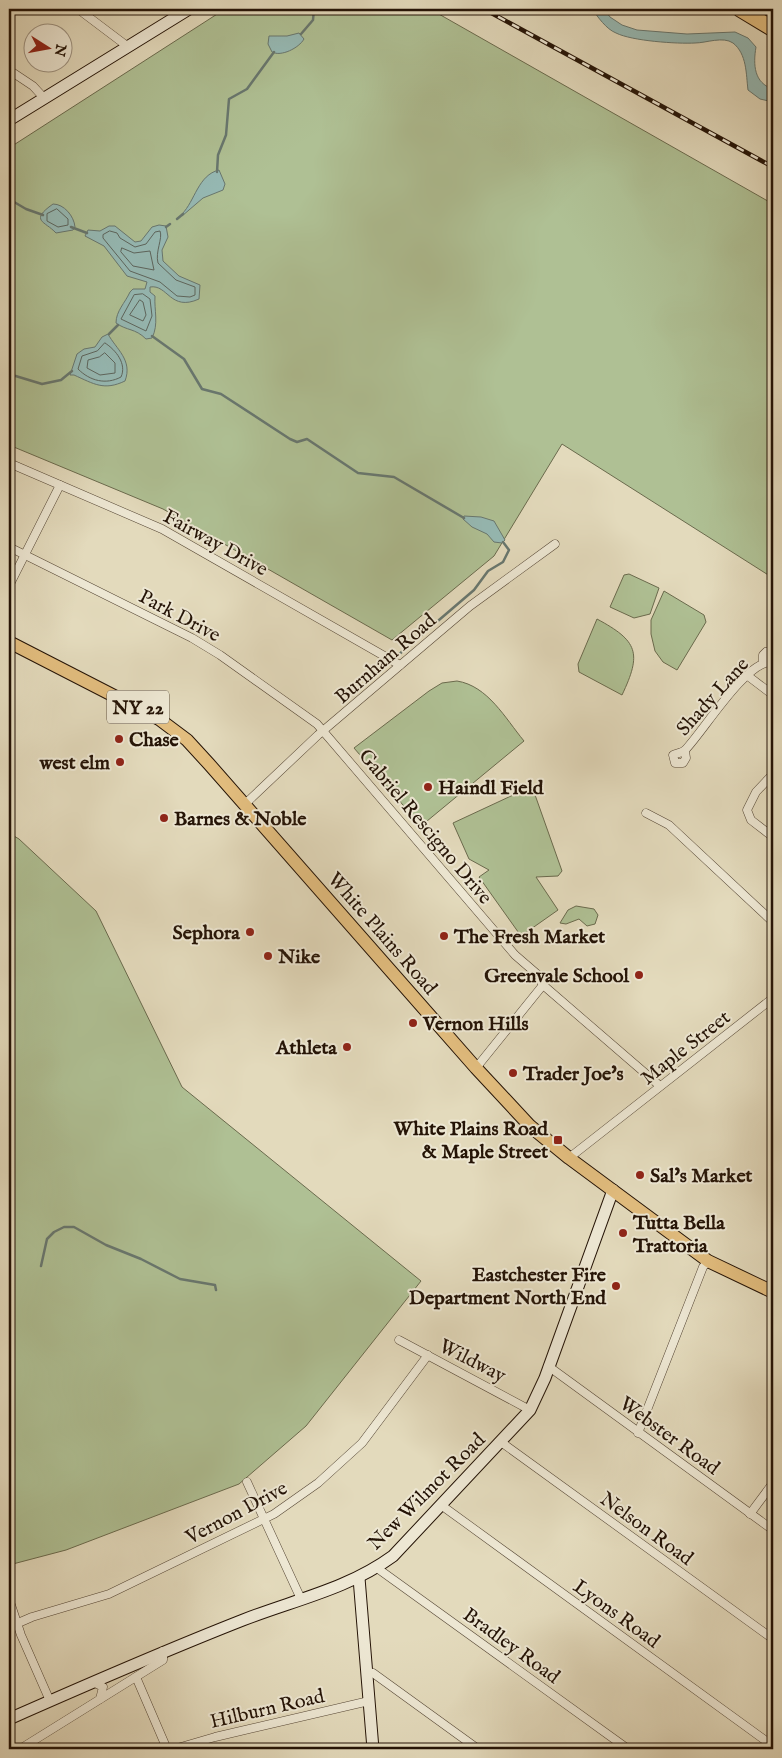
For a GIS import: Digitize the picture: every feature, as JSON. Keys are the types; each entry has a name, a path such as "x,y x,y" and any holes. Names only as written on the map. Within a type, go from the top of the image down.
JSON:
{"highway":[{"path":"740,9 773,29"},
{"path":"757,9 773,19"}],"main road":[{"name":"White Plains Road","path":"9,642 160,719 187,740 476,1068 530,1126 569,1158 708,1261 773,1292"}],"street":[{"path":"78,9 127,46"},
{"path":"9,120 189,9"},
{"path":"9,70 33,86 44,98"},
{"name":"Fairway Drive","path":"9,462 162,529 400,666"},
{"path":"9,586 60,485"},
{"name":"Burnham Road","path":"244,805 323,731 470,606 555,544"},
{"name":"Park Drive","path":"9,547 192,638 310,718 323,731"},
{"name":"Shady Lane","path":"685,751 715,710 763,663"},
{"path":"748,676 773,695"},
{"name":"Gabriel Rescigno Drive","path":"323,731 515,955 538,974 543,985 660,1086"},
{"path":"773,774 756,792 747,810 751,820 773,837"},
{"path":"646,813 669,825 773,922"},
{"path":"476,1068 543,985"},
{"name":"Maple Street","path":"569,1158 773,998"},
{"name":"New Wilmot Road","path":"9,1719 163,1651 358,1578 377,1568 398,1551 530,1410 613,1190"},
{"path":"638,1433 700,1276 708,1261"},
{"name":"Wildway","path":"399,1340 530,1410"},
{"name":"Vernon Drive","path":"9,1627 109,1594 264,1520 318,1483 362,1443 428,1355"},
{"name":"Webster Road","path":"548,1366 773,1530"},
{"name":"Nelson Road","path":"501,1442 773,1639"},
{"path":"248,1482 300,1599"},
{"path":"750,1514 773,1483"},
{"name":"Lyons Road","path":"441,1505 773,1746"},
{"name":"Bradley Road","path":"377,1568 628,1749"},
{"path":"358,1578 373,1749"},
{"path":"9,1599 17,1624 50,1701"},
{"path":"20,1749 162,1660 163,1651"},
{"path":"366,1672 373,1673 478,1749"},
{"path":"136,1677 167,1749"},
{"path":"93,1682 103,1687 100,1699"},
{"name":"Hilburn Road","path":"174,1749 215,1737 369,1701"}],"green space":[{"path":"225,9 430,9 773,204 773,578 562,444 494,556 392,640 163,509 9,445 9,148"},
{"path":"629,574 659,588 650,614 634,618 610,607 624,575"},
{"path":"664,591 704,615 706,622 677,670 663,662 655,651 651,634 651,620"},
{"path":"597,619 621,634 632,649 634,658 632,668 622,695 579,672 578,664"},
{"name":"Haindl Field","path":"457,681 478,689 487,696 503,713 524,741 421,826 354,748 429,691 442,683"},
{"path":"526,789 534,792 562,871 558,876 536,877 558,910 521,936 479,877 489,870 469,859 453,823"},
{"path":"9,833 19,839 96,911 182,1087 421,1281 306,1426 239,1484 66,1550 9,1565"},
{"path":"576,906 594,909 598,915 595,924 587,926 579,919 566,924 560,923 568,910"}],"water":[{"path":"592,9 604,9 610,17 622,25 637,30 687,34 735,32 748,38 756,47 755,67 758,78 773,89 773,102 760,99 748,90 743,58 733,43 719,40 699,43 677,43 623,36 609,29"},
{"path":"299,33 304,39 298,46 290,51 272,52 268,44 269,36 287,36"},
{"path":"219,170 225,184 223,190 203,198 182,216 201,183 206,177"},
{"path":"53,204 65,208 74,223 75,227 73,230 56,233 41,220 42,214"},
{"path":"109,226 115,226 135,242 141,241 152,227 166,226 168,237 162,250 163,261 179,276 200,285 199,299 182,302 175,300 161,289 150,287 150,292 155,296 156,322 152,338 146,339 138,333 116,323 116,319 130,292 133,289 145,289 147,282 127,276 104,246 85,236 88,230 100,231"},
{"path":"108,334 125,361 127,374 125,381 105,386 70,375 77,354 84,349 95,347 102,337"},
{"path":"464,516 481,517 494,521 505,540 502,543 494,542 487,534 472,527 463,519"}],"waterway":[{"path":"301,34 313,20 314,9"},
{"path":"217,172 218,155 226,135 229,99 247,89 274,52"},
{"path":"9,199 26,209 43,215"},
{"path":"177,219 183,214"},
{"path":"166,227 170,224"},
{"path":"71,227 87,233"},
{"path":"109,334 118,325"},
{"path":"152,336 184,359 202,389 221,394 290,439 297,442 307,439 358,473 394,477 464,518"},
{"path":"9,374 42,384 61,380 72,371"},
{"path":"397,656 474,590 488,571 503,562 509,550 503,542"},
{"path":"41,1266 47,1239 54,1232 64,1227 74,1227 106,1245 141,1259 180,1279 215,1285 216,1290"}],"railway":[{"path":"484,9 773,167"}],"place":[{"name":"Chase","path":"119,739"},
{"name":"west elm","path":"120,762"},
{"name":"Haindl Field","path":"428,787"},
{"name":"Barnes & Noble","path":"164,818"},
{"name":"Sephora","path":"250,932"},
{"name":"The Fresh Market","path":"444,936"},
{"name":"Nike","path":"268,956"},
{"name":"Greenvale School","path":"639,975"},
{"name":"Vernon Hills","path":"413,1023"},
{"name":"Athleta","path":"347,1047"},
{"name":"Trader Joe's","path":"513,1073"},
{"name":"White Plains Road & Maple Street","path":"558,1140"},
{"name":"Sal's Market","path":"640,1175"},
{"name":"Tutta Bella Trattoria","path":"623,1233"},
{"name":"Eastchester Fire Department North End","path":"616,1286"}]}
